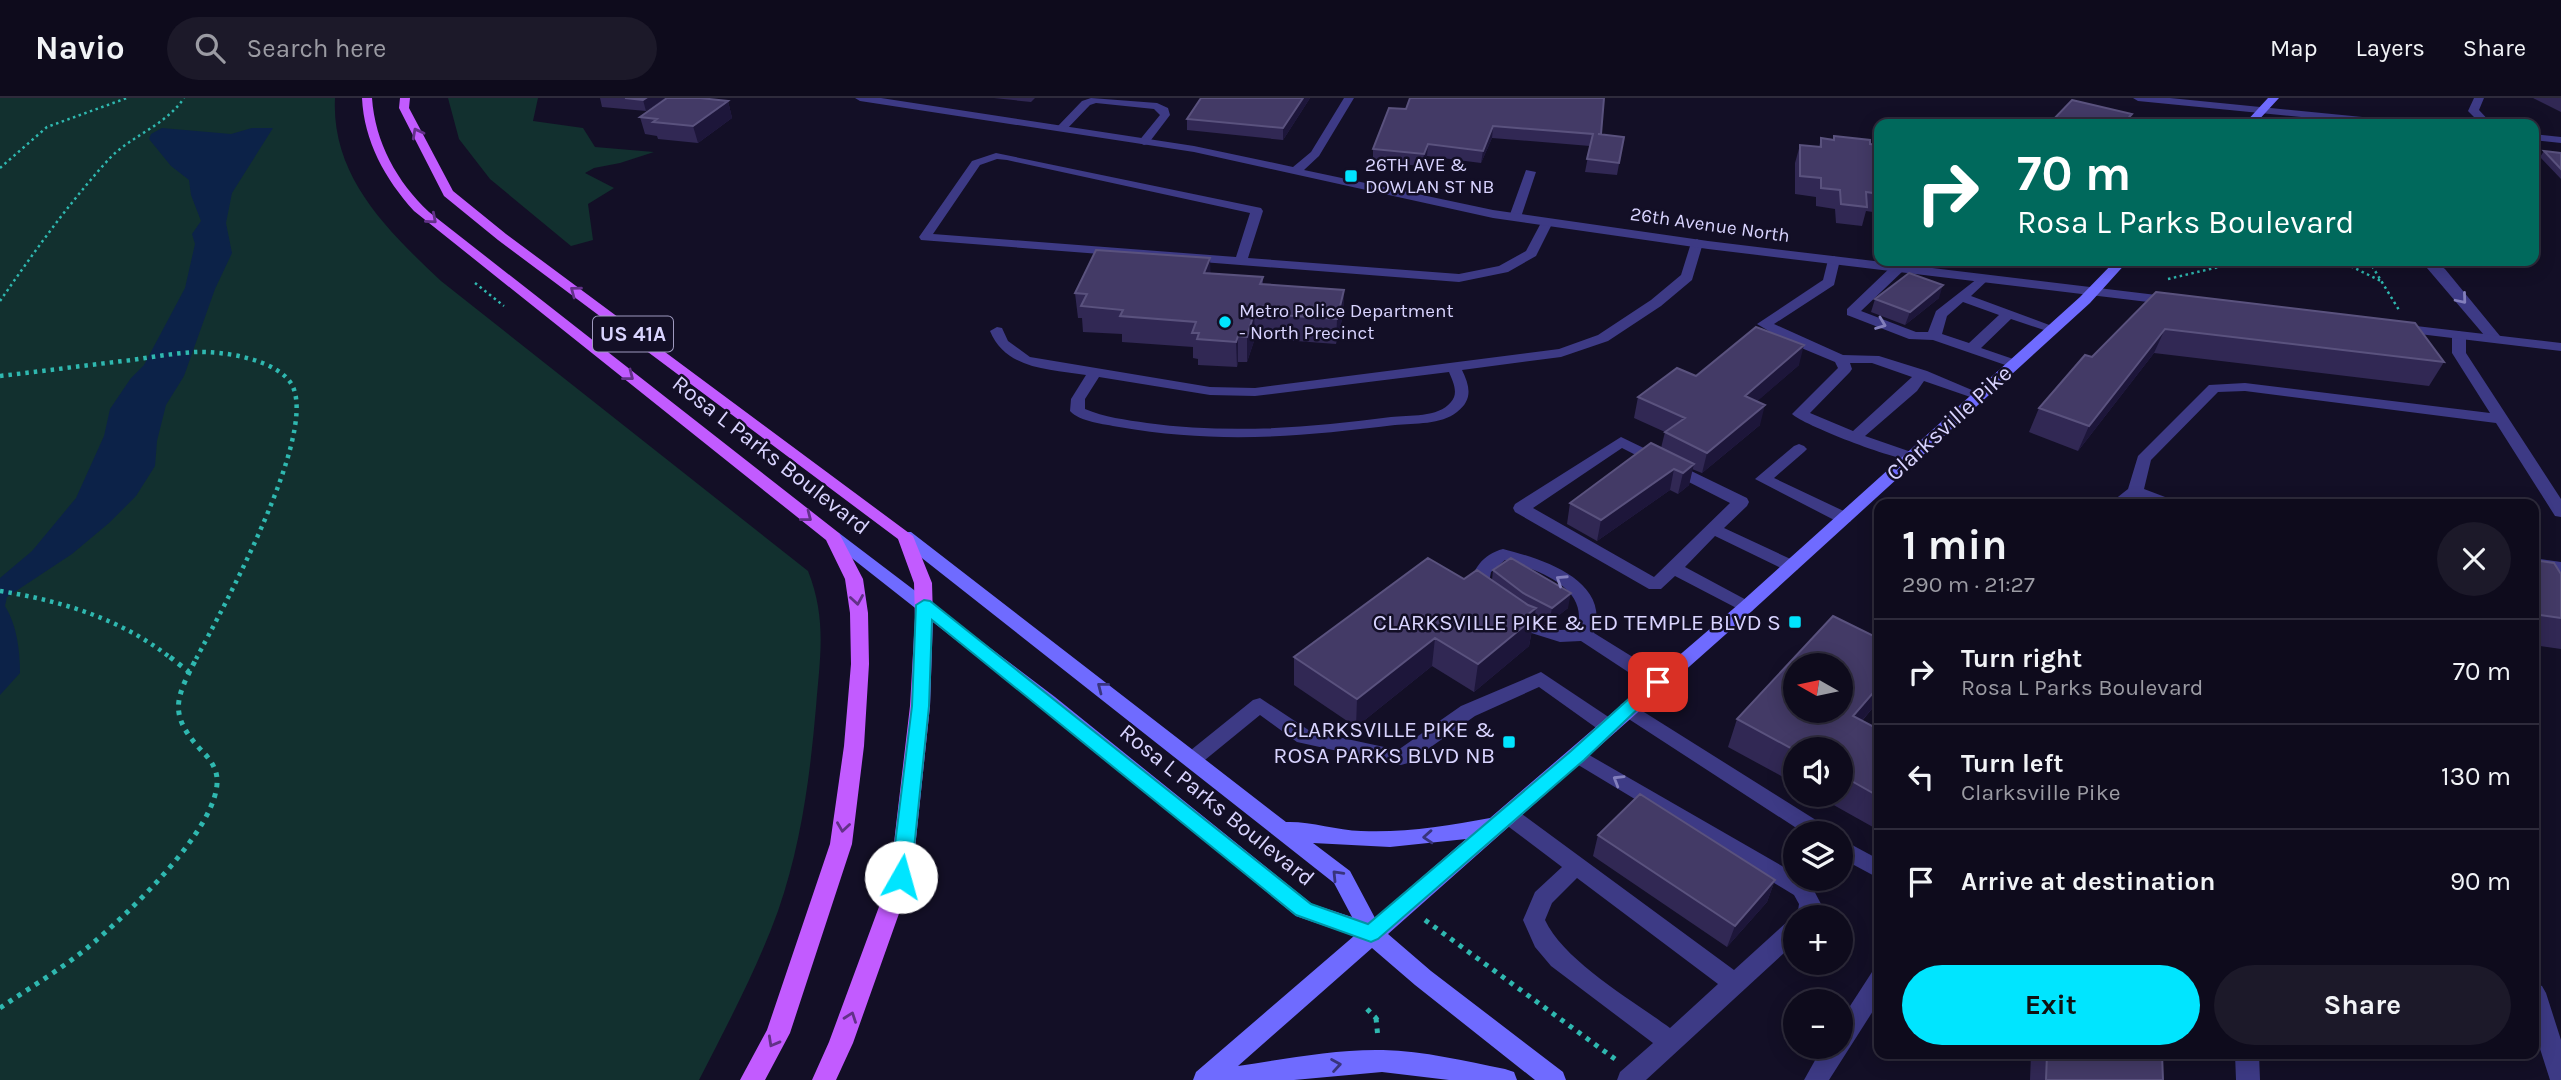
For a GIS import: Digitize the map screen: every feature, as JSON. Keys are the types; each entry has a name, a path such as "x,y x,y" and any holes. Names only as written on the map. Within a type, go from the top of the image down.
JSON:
{"main road":[{"name":"Rosa L Parks Boulevard","path":"367,98 367,114 385,161 413,203 466,249 833,537 924,605 1304,909 1371,933"},
{"name":"Rosa L Parks Boulevard","path":"405,98 404,108 448,193 513,246 905,536 1281,828 1342,877 1371,933"},
{"path":"2254,119 2274,98"},
{"name":"Clarksville Pike","path":"1205,1080 1746,607 2094,292 2117,266"},
{"path":"824,1080 841,1043 901,877 920,706 924,605 923,583 905,536"},
{"name":"US 41A","path":"752,1080 778,1033 841,845 855,746 860,664 859,613 854,579 833,537"},
{"path":"1281,828 1344,840 1434,838 1502,820"},
{"path":"1371,933 1423,978 1554,1080"},
{"path":"1220,1080 1353,1062 1382,1061 1434,1066 1505,1080"}],"street":[{"name":"26th Avenue North","path":"860,98 1144,142 1515,217 1874,265"},
{"path":"1296,171 1315,154 1349,98"},
{"path":"2138,98 2356,119"},
{"path":"2479,98 2473,111 2482,119"},
{"path":"1061,129 1086,103 1096,100 1157,106 1164,110 1165,115 1144,142"},
{"path":"2539,138 2561,140"},
{"path":"1241,260 1257,211 996,156 976,163 925,237 1459,278 1503,269 1531,254 1547,222"},
{"path":"1515,217 1530,172"},
{"path":"998,331 1002,343 1026,361 1210,391 1255,392 1454,368 1561,353 1603,338 1656,303 1686,277 1697,243"},
{"path":"1834,260 1829,282 1764,324 1841,359 1874,359 1979,396"},
{"name":"26th Avenue North","path":"1882,266 2192,304"},
{"path":"2433,266 2495,339"},
{"path":"1898,268 1852,312 1914,336 1934,336 2014,364"},
{"path":"1934,336 1941,314 1982,279"},
{"path":"1962,296 2053,329"},
{"path":"1972,348 2008,314"},
{"path":"2378,326 2561,347"},
{"path":"2459,335 2459,353 2561,512"},
{"path":"1841,359 1845,369 1800,414 1855,438 1911,457"},
{"path":"1095,373 1078,399 1077,411 1093,418 1155,429 1249,436 1373,425 1440,415 1453,410 1460,401 1463,389 1454,368"},
{"path":"1855,438 1912,388 1922,374"},
{"path":"2124,499 2135,491 2144,459 2214,388 2245,387 2500,419"},
{"path":"1620,442 1741,502 1674,568 1655,585 1521,508 1620,442"},
{"path":"1799,449 1763,479 1844,518"},
{"path":"2135,491 2155,499"},
{"path":"1713,529 1791,566"},
{"path":"1584,635 1589,616 1584,599 1566,581 1529,561 1503,554 1487,564 1478,578 1479,590 1531,627 1560,636 1584,635 1658,682"},
{"path":"2539,565 2561,568"},
{"path":"1674,568 1746,607"},
{"path":"1193,759 1260,705 1304,737 1401,758 1468,711 1541,679 1609,726"},
{"path":"1629,709 1801,821"},
{"path":"1577,755 1802,889 1810,905"},
{"path":"1502,820 1576,866 1735,984"},
{"path":"1853,854 1874,867"},
{"path":"1576,866 1543,898 1534,920 1543,940 1559,959 1670,1042"},
{"path":"1633,1077 1783,940"},
{"path":"1853,1022 1874,989"},
{"path":"2539,1008 2561,1076"},
{"path":"1816,1080 1829,1059"},
{"path":"2247,1059 2248,1080"}],"path":[{"path":"0,168 53,123 103,109 127,98"},
{"path":"0,301 45,236 111,157 173,114 184,98"},
{"path":"2157,281 2225,266"},
{"path":"2350,266 2382,281"},
{"path":"2372,266 2401,314"},
{"path":"472,280 510,311"},
{"path":"0,376 196,352 241,357 277,371 288,379 298,398 291,443 278,483 244,564 179,692 177,717 182,729 214,768 217,780 209,808 185,848 117,921 78,954 0,1008"},
{"path":"0,591 59,601 110,621 141,637 189,672"},
{"path":"1402,905 1461,945 1633,1077"},
{"path":"1367,1009 1378,1016 1379,1039"}],"green space":[{"path":"0,98 335,98 336,126 342,153 353,177 383,222 421,262 441,281 808,571 818,606 821,639 811,759 799,836 770,933 699,1080 0,1080"},
{"path":"448,98 538,98 533,121 583,128 595,147 654,152 594,168 585,173 614,188 588,204 593,240 571,246 490,179 459,139"}],"water":[{"path":"162,128 231,134 252,128 273,128 232,193 226,223 232,253 215,289 184,376 166,405 157,441 155,466 136,496 109,523 72,554 7,597 5,606 17,638 20,673 0,695 0,578 32,551 76,498 104,436 110,409 131,378 144,365 185,288 195,244 192,234 201,221 191,195 189,180 171,166 149,139 151,134"}],"building":[{"path":"667,98 728,101 693,126 653,122 657,119 640,117"},
{"path":"1201,98 1303,98 1283,128 1187,119"},
{"path":"1410,98 1604,98 1601,134 1598,134 1624,137 1619,163 1587,159 1593,134 1493,126 1483,151 1428,144 1424,154 1373,149 1389,108 1406,109"},
{"path":"2072,100 2132,114 2128,119 2054,119"},
{"path":"1834,136 1870,140 1870,144 1874,144 1874,193 1866,192 1867,207 1841,204 1840,190 1821,188 1821,178 1800,176 1800,145 1821,147 1821,138 1834,140"},
{"path":"2544,151 2561,153 2561,169"},
{"path":"1096,250 1210,258 1204,273 1263,277 1260,284 1344,290 1337,319 1254,313 1247,337 1238,336 1236,342 1197,339 1199,333 1192,333 1196,322 1120,316 1123,310 1081,306 1087,294 1075,293"},
{"path":"1909,273 1943,285 1910,312 1875,299"},
{"path":"2156,292 2415,323 2444,362 2165,329 2089,426 2039,408 2085,355 2092,357"},
{"path":"1756,327 1804,345 1745,396 1765,405 1707,453 1665,432 1685,418 1638,397 1677,368 1696,376"},
{"path":"1651,443 1694,464 1683,473 1674,469 1601,520 1570,503"},
{"path":"1428,558 1464,579 1477,570 1536,608 1527,615 1534,618 1478,664 1435,638 1357,699 1294,657"},
{"path":"1511,558 1571,593 1552,608 1523,593 1493,570"},
{"path":"2539,561 2554,563 2561,574 2561,618 2539,615"},
{"path":"1833,616 1874,636 1874,692 1853,716 1853,653 1799,653"},
{"path":"1783,670 1783,723 1853,723 1853,716 1874,727 1874,794 1853,782 1853,737 1783,737 1783,744 1737,719"},
{"path":"1640,794 1775,880 1735,926 1598,835"},
{"path":"2047,1059 2162,1059 2163,1080 2046,1080"}],"place":[{"name":"26TH AVE & DOWLAN ST NB","path":"1351,176"},
{"name":"Metro Police Department - North Precinct","path":"1225,322"},
{"name":"CLARKSVILLE PIKE & ED TEMPLE BLVD S","path":"1795,622"},
{"name":"CLARKSVILLE PIKE & ROSA PARKS BLVD NB","path":"1509,742"}],"route":[{"path":"901,877 920,706 924,605 1304,909 1371,933 1658,682"}]}
